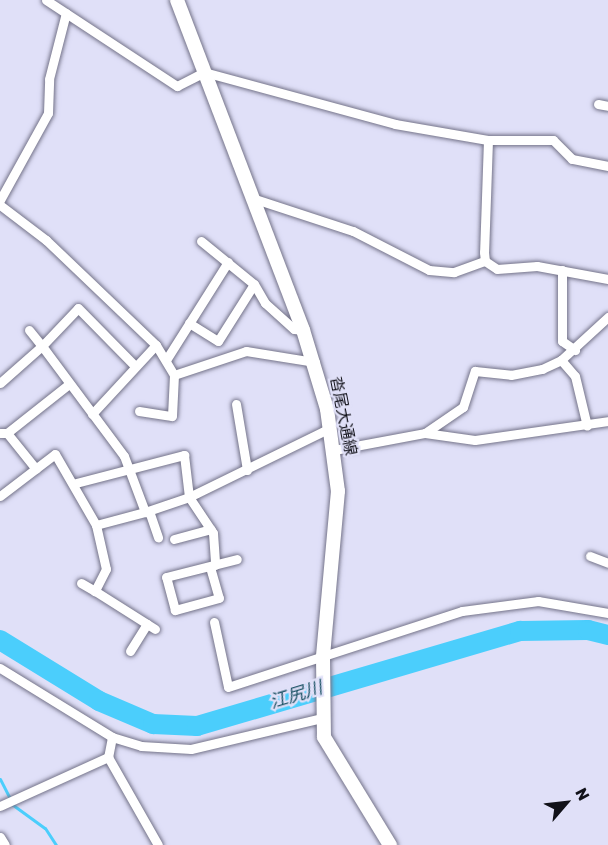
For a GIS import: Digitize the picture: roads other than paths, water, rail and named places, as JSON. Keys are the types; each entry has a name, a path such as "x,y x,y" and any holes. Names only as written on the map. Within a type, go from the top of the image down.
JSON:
{"main road":[{"name":"沓尾大通線","path":"177,0 315,362 334,450 337,515 323,657 322,718 329,750 390,845"}],"street":[{"path":"46,0 167,83 186,86 204,72 395,124 488,140 553,140 572,159 608,166"},
{"path":"66,13 50,79 48,113 0,203 46,240 156,345 174,375 172,416 139,411"},
{"path":"485,261 488,140"},
{"path":"252,198 353,231 429,270 454,272 485,261"},
{"path":"201,241 254,284 265,303 294,329 303,330"},
{"path":"485,261 497,269 562,270 608,279"},
{"path":"166,360 228,262"},
{"path":"562,270 562,341 575,350"},
{"path":"189,324 218,341 254,284"},
{"path":"0,383 42,346 78,308 135,366"},
{"path":"425,433 463,407 475,372 524,374 561,360 575,350 608,317"},
{"path":"28,330 92,414 130,469 158,537"},
{"path":"92,414 156,345"},
{"path":"174,375 246,351 267,350 315,362"},
{"path":"561,360 575,376 587,426"},
{"path":"36,469 4,433 69,384"},
{"path":"236,404 247,470"},
{"path":"334,450 425,433 475,440 587,426 608,421"},
{"path":"96,525 189,497 330,428"},
{"path":"0,496 55,454 76,483 96,525 106,569 95,591"},
{"path":"76,483 184,455 189,497 211,529 212,566 219,598 175,610 166,577 212,566 237,559"},
{"path":"174,539 211,529"},
{"path":"590,556 608,563"},
{"path":"81,584 151,626 130,651"},
{"path":"214,622 228,687 462,611 515,602 608,613"},
{"path":"0,668 112,737 141,746 191,749 322,718"},
{"path":"112,737 108,757 158,845"},
{"path":"0,807 108,757"},
{"path":"0,837 5,845"}],"waterway":[{"name":"江尻川","path":"0,640 99,701 153,724 197,726 520,631 588,630 608,635"},
{"path":"0,779 13,805 45,828 56,845"}]}
